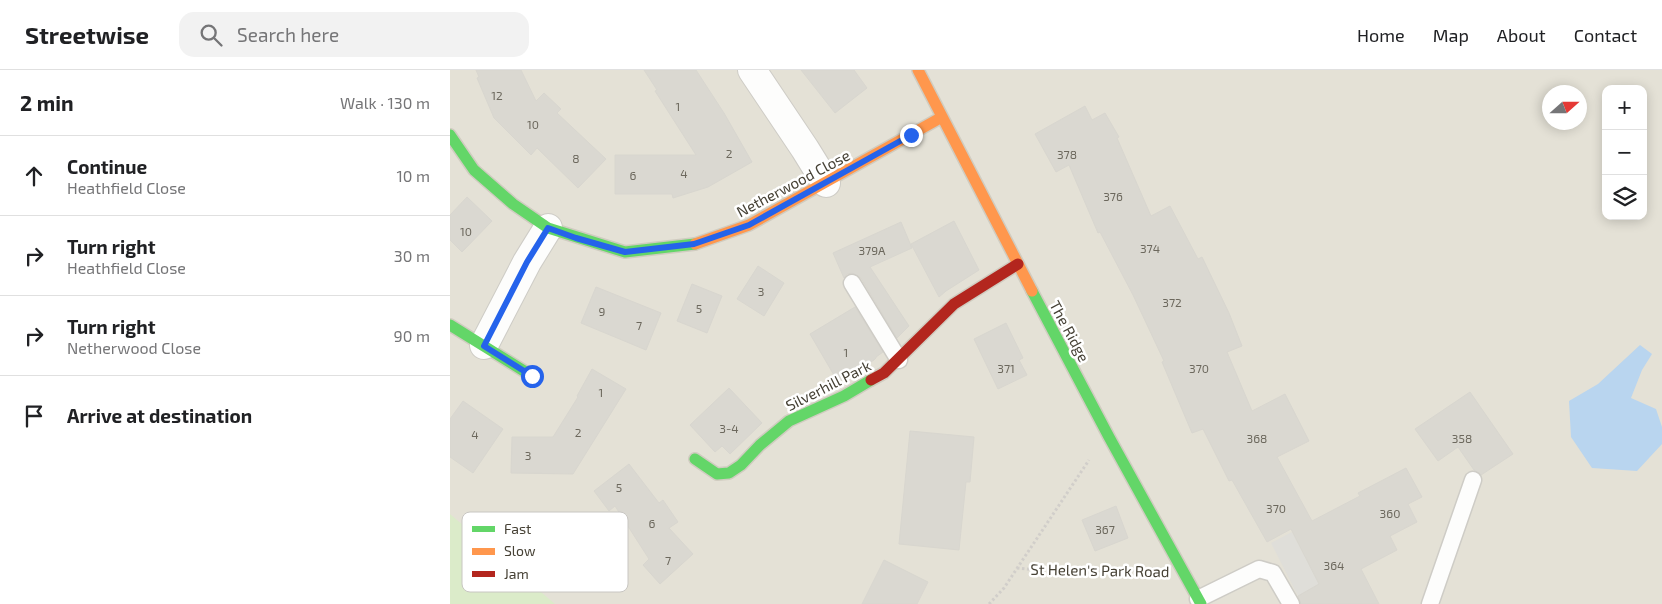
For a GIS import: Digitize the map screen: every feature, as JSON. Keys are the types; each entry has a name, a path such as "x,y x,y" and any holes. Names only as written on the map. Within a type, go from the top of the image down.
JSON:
{"street":[{"path":"752,70 826,183"},
{"name":"The Ridge","path":"918,70 1109,437 1184,571 1199,602"},
{"name":"Netherwood Close","path":"450,135 474,170 513,204 548,228 625,252 694,244 749,225 942,117"},
{"path":"484,346 527,262 548,228"},
{"name":"Silverhill Park","path":"695,459 717,474 729,472 742,466 760,445 789,421 844,396 884,373 954,304 1018,264"},
{"path":"450,325 532,376"}],"lane":[{"path":"852,283 899,360"},
{"path":"1430,604 1472,480"},
{"path":"1199,602 1260,569 1278,570 1291,604"}],"path":[{"name":"St Helen's Park Road","path":"989,604 1004,588 1083,468 1109,437"},
{"name":"St Helen's Park Road","path":"1017,568 1045,571 1184,571"}],"shaded area":[{"path":"450,70 1662,70 1662,604 454,604 450,602"},
{"path":"1292,532 1319,584 1298,596 1271,543"}],"green space":[{"path":"450,514 462,524 462,592 541,592 555,604 450,604"}],"water":[{"path":"1640,345 1652,354 1642,370 1631,398 1656,409 1662,427 1662,444 1637,471 1592,468 1571,437 1569,401 1598,384"}],"building":[{"path":"476,70 521,70 536,101 544,93 561,109 557,113 606,159 578,188 537,148 531,155 494,118 477,78 479,77"},
{"path":"644,70 696,70 724,113 752,162 708,187 673,198 672,194 615,194 615,155 696,155 655,91 657,90"},
{"path":"801,70 854,70 867,88 835,113"},
{"path":"1085,106 1092,120 1105,113 1119,137 1117,138 1151,216 1170,206 1198,259 1202,257 1229,313 1242,346 1227,352 1252,411 1285,394 1309,441 1277,457 1312,521 1360,496 1358,493 1406,468 1422,497 1408,504 1417,522 1390,536 1397,550 1361,569 1379,604 1301,604 1298,596 1319,584 1291,529 1267,542 1232,480 1229,481 1203,429 1192,433 1162,362 1164,361 1133,295 1100,232 1098,233 1069,165 1056,172 1035,134"},
{"path":"467,197 492,221 462,252 450,240 450,215"},
{"path":"954,221 979,270 939,297 911,244"},
{"path":"901,222 912,248 870,267 909,326 897,338 861,278 852,273 847,274 844,278 833,253"},
{"path":"758,266 784,283 764,316 737,299"},
{"path":"692,284 722,296 707,333 677,321"},
{"path":"596,287 661,313 646,350 581,323"},
{"path":"855,307 883,352 874,360 838,382 810,334"},
{"path":"1006,323 1023,358 1019,360 1027,375 998,389 974,339"},
{"path":"592,369 626,389 573,474 511,473 512,437 553,437 578,397"},
{"path":"729,388 762,423 730,454 722,446 715,452 690,425"},
{"path":"1470,392 1513,454 1481,475 1474,470 1458,447 1438,461 1415,429"},
{"path":"463,401 503,429 473,473 450,457 450,419"},
{"path":"910,431 974,437 970,482 966,482 959,550 899,544"},
{"path":"629,464 659,503 663,500 678,522 669,528 693,554 660,584 643,565 649,559 628,526 628,512 619,512 615,506 609,511 594,491"},
{"path":"1116,506 1128,538 1095,551 1082,520"},
{"path":"884,560 928,582 917,604 862,604"}],"traffic: fast":[{"path":"450,135 474,170 513,204 548,228 625,252 695,244"},
{"path":"1032,291 1109,437 1201,604"},
{"path":"450,325 532,376"},
{"path":"695,459 717,474 729,473 741,465 760,445 789,421 844,396 871,380"}],"traffic: slow":[{"path":"918,70 1032,291"},
{"path":"695,244 749,225 942,117"}],"traffic: jam":[{"path":"871,380 884,373 954,304 1018,264"}],"route":[{"path":"532,376 484,346 527,262 548,228 625,252 694,244 749,225 911,135"}]}
